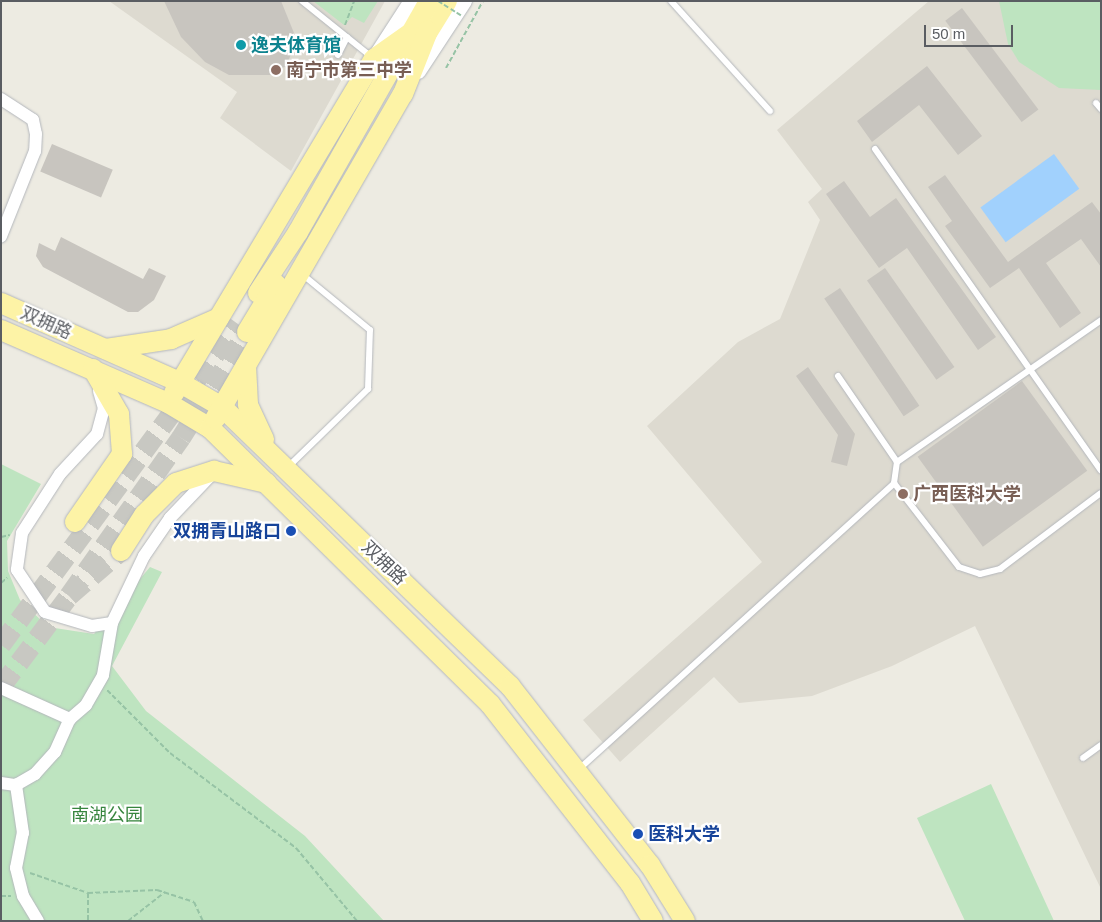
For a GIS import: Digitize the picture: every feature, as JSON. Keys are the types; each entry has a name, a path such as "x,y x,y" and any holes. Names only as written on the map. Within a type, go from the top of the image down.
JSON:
{"main road":[{"path":"210,428 298,271 403,94 429,1"},
{"path":"168,403 179,382 236,324 419,33 447,1"},
{"path":"106,349 171,340 236,324 374,58 419,33"},
{"name":"双拥路","path":"1,303 179,382 222,407 270,450 510,686 650,866 685,921"},
{"name":"双拥路","path":"1,330 168,403 210,428 490,704 630,883 653,921"},
{"path":"246,366 248,405 270,450"},
{"path":"75,522 122,454 119,414 93,369"},
{"path":"121,551 144,515 176,483 214,472 267,483"}],"street":[{"path":"374,58 412,1"},
{"path":"403,94 463,9"},
{"path":"1,99 33,120 36,134 35,151 1,236"},
{"path":"93,369 104,408 97,434 60,474 22,533 17,570 45,612 92,626 112,623"},
{"path":"1,783 16,785 34,774 55,752 70,719 86,705 100,681 112,623 144,556 170,518 214,472"},
{"path":"1,688 70,719"},
{"path":"16,785 23,833 16,868 23,896 38,921"}],"lane":[{"path":"302,1 374,58"},
{"path":"671,1 770,111"},
{"path":"338,55 344,35"},
{"path":"1096,103 1101,109"},
{"path":"875,149 1101,471"},
{"path":"287,467 368,389 370,330 298,271"},
{"path":"897,462 1028,368 1101,320"},
{"path":"577,771 894,483 897,462 838,376"},
{"path":"894,483 959,567 980,574 1000,569 1101,493"},
{"path":"1083,758 1101,745"}],"path":[{"path":"344,35 354,1"},
{"path":"438,1 463,9"},
{"path":"446,68 483,1"},
{"path":"100,681 170,753 296,848 358,921"},
{"path":"16,868 88,893 115,889 166,892 194,902 203,921"},
{"path":"128,921 166,892"},
{"path":"88,893 88,921"}],"shaded area":[{"name":"南宁市第三中学","path":"109,1 385,1 291,171 220,118 237,92"},
{"name":"广西医科大学","path":"929,1 1101,1 1101,889 975,626 892,666 812,696 739,703 714,677 620,762 583,720 762,562 647,426 738,342 780,319 820,220 808,202 822,189 777,130"}],"green space":[{"path":"313,1 378,1 364,23 352,17 344,25"},
{"path":"999,1 1101,1 1101,90 1059,88 1019,62 1008,44"},
{"name":"南湖公园","path":"1,464 41,484 7,541 8,571 20,600 48,627 94,634 150,567 162,572 112,666 146,711 305,836 384,921 1,921"},
{"path":"991,784 1054,921 965,921 917,818"}],"water":[{"path":"1054,154 1079,189 1006,242 980,207"}],"building":[{"name":"逸夫体育馆","path":"164,1 281,1 294,33 292,52 286,66 270,75 229,75 205,62 181,37"},
{"path":"962,8 1038,109 1022,122 945,21"},
{"path":"927,66 982,136 958,155 919,105 872,142 857,121"},
{"path":"52,144 113,170 101,197 40,172"},
{"path":"945,175 1008,262 1092,202 1101,214 1101,267 1081,239 1046,263 1081,313 1060,328 1019,268 990,288 945,226 952,221 928,187"},
{"path":"844,181 870,217 896,198 996,337 978,350 907,248 879,268 826,194"},
{"path":"61,237 143,279 149,268 166,276 154,300 138,312 128,312 43,267 36,256 39,243 55,251"},
{"path":"885,268 954,367 936,380 867,281"},
{"path":"840,288 919,406 904,416 824,299"},
{"path":"808,367 855,434 847,466 831,462 838,435 796,376"},
{"path":"1022,381 1087,471 983,547 918,457"}],"tunnel":[{"path":"1,645 238,324"},
{"path":"69,596 181,438 247,332"},
{"path":"1,687 69,596 121,551"}],"place":[{"name":"逸夫体育馆","path":"241,45"},
{"name":"南宁市第三中学","path":"276,70"},
{"name":"广西医科大学","path":"903,494"},
{"name":"双拥青山路口","path":"291,531"},
{"name":"医科大学","path":"638,834"}]}
